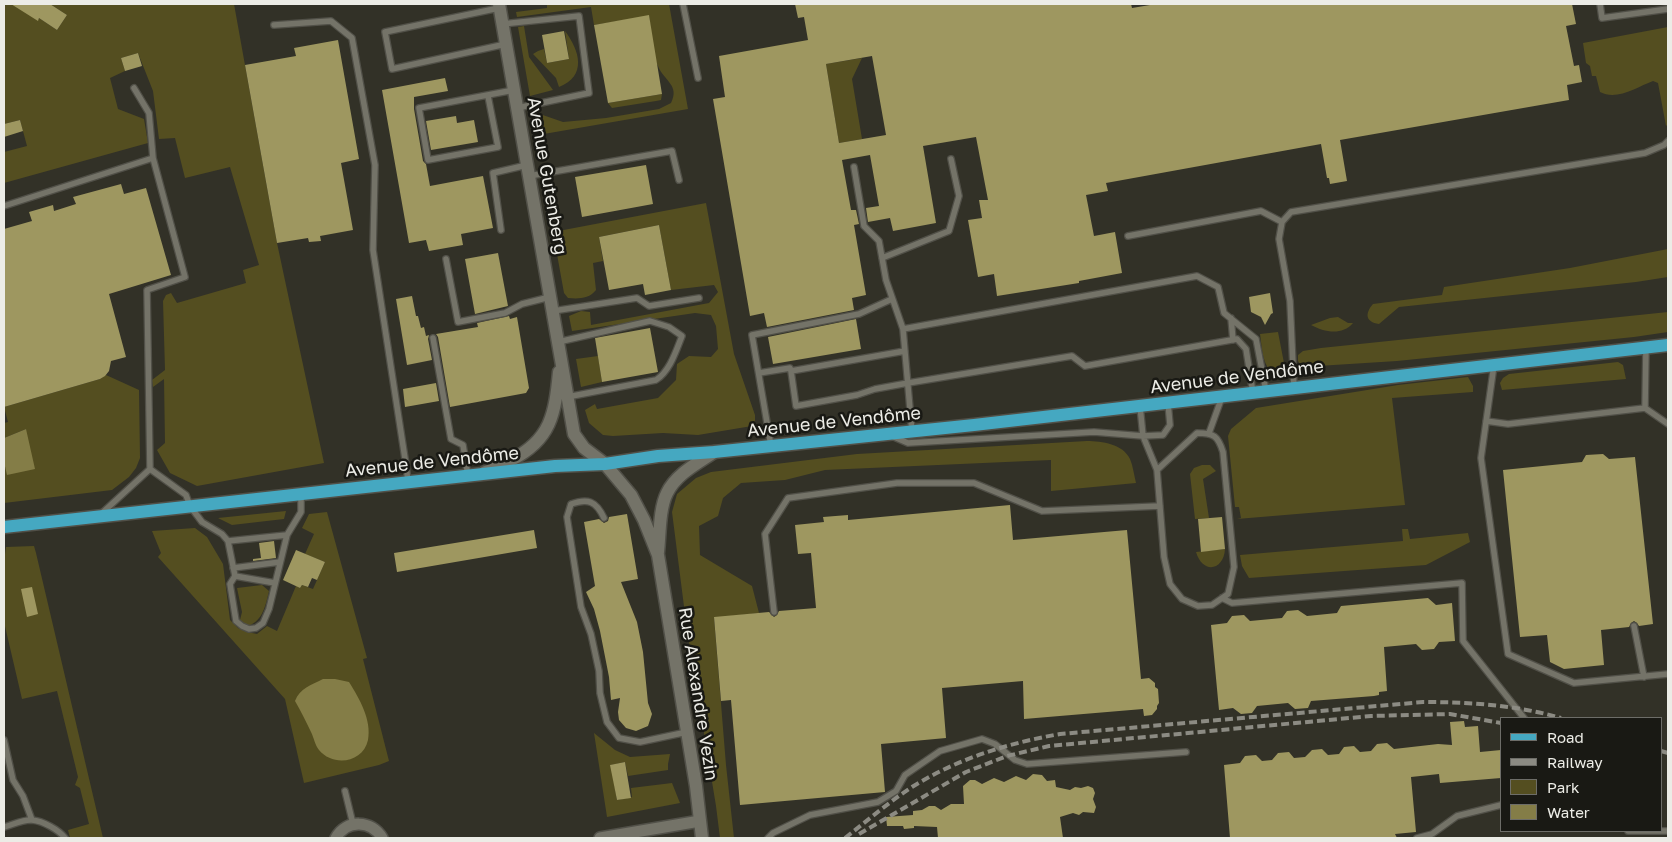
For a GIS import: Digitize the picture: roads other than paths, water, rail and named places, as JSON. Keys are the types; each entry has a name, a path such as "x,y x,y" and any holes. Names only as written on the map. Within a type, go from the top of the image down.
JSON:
{"main road":[{"name":"Avenue Gutenberg","path":"499,6 574,434 584,448 605,464"},
{"name":"Avenue de Vendôme","path":"4,527 555,466 605,464 658,456 912,432 1668,345"},
{"name":"Avenue Gutenberg","path":"468,476 496,468 517,457 537,442 550,425 556,404 559,349"},
{"name":"Rue Alexandre Vezin","path":"658,555 663,502 667,492 683,473 714,452"},
{"name":"Rue Alexandre Vezin","path":"605,464 631,495 644,520 658,555 702,838"}],"street":[{"path":"605,838 700,821"},
{"path":"336,838 345,828 352,824 368,825 382,838"}],"lane":[{"path":"683,4 698,78"},
{"path":"1600,4 1602,18 1668,9"},
{"path":"499,6 385,32 392,69 506,44"},
{"path":"502,24 579,16 589,93 517,108"},
{"path":"274,24 331,21 352,38 375,165 373,250 408,482"},
{"path":"99,517 150,469 147,290 185,277 153,158 149,113 134,88"},
{"path":"488,96 498,147 428,160 419,108 514,90"},
{"path":"1294,388 1290,301 1279,239 1282,222 1290,212 1645,153 1664,145 1668,141"},
{"path":"501,230 493,173 672,151 678,180"},
{"path":"4,206 153,158"},
{"path":"882,258 949,231 959,196 951,158"},
{"path":"854,167 864,226 879,241 886,280 903,329 912,432"},
{"path":"1128,236 1261,211 1282,222"},
{"path":"446,259 458,322 505,313 522,304 550,297"},
{"path":"903,329 1197,276 1218,287 1224,313 1256,339 1259,392"},
{"path":"553,311 636,298 648,306 699,298"},
{"path":"770,446 752,335 860,314 892,299"},
{"path":"1231,318 1233,340"},
{"path":"559,349 650,321 669,327 682,336 663,376 656,380 568,397"},
{"path":"433,338 451,439 463,445 468,476"},
{"path":"759,373 790,368 796,406 908,384 1072,356 1085,366 1237,340 1246,349 1259,392"},
{"path":"1645,408 1646,347"},
{"path":"790,371 905,351"},
{"path":"1494,365 1481,458 1508,654 1574,683 1668,674"},
{"path":"1210,433 1222,396"},
{"path":"887,434 908,443 1094,432 1143,436 1163,435 1170,425 1168,403"},
{"path":"1140,406 1143,436 1157,470 1164,557 1170,584 1182,599 1198,606 1212,605 1228,594 1234,567 1223,452 1219,440 1210,433 1197,433 1157,470"},
{"path":"1486,421 1508,424 1645,408 1668,424"},
{"path":"150,469 186,495 190,506 202,522 222,534 228,541 235,576 230,584 236,621 249,629 256,628 263,623 269,609 287,535 301,512 301,494"},
{"path":"774,612 765,534 788,498 897,483 974,483 1042,511 1160,506"},
{"path":"604,518 599,509 591,502 571,504 566,517 580,607 591,634 599,671 600,693 607,722 619,738 640,742 687,732"},
{"path":"228,541 287,535"},
{"path":"233,568 280,562"},
{"path":"235,576 274,583"},
{"path":"1222,598 1232,603 1462,583 1463,642 1523,717"},
{"path":"1634,626 1644,677"},
{"path":"768,838 772,833 810,815 878,802 896,791 905,774 940,752 982,739 995,744 1014,760 1027,764 1186,752"},
{"path":"4,740 13,780 32,820"},
{"path":"345,791 352,824"},
{"path":"1416,838 1432,834 1456,816 1500,806"},
{"path":"4,827 32,820 46,825 62,834 65,838"}],"water":[{"path":"26,429 35,469 7,475 4,462 4,438"},
{"path":"323,679 349,682 364,709 369,732 368,740 365,748 354,758 347,760 332,759 319,750 295,701 303,690"}],"railway":[{"path":"845,838 903,793 947,768 1002,747 1060,734 1423,702 1493,705 1557,717"},
{"path":"859,834 966,772 1007,756 1049,746 1371,716 1450,714 1500,723"},
{"path":"1662,751 1668,753"}]}
